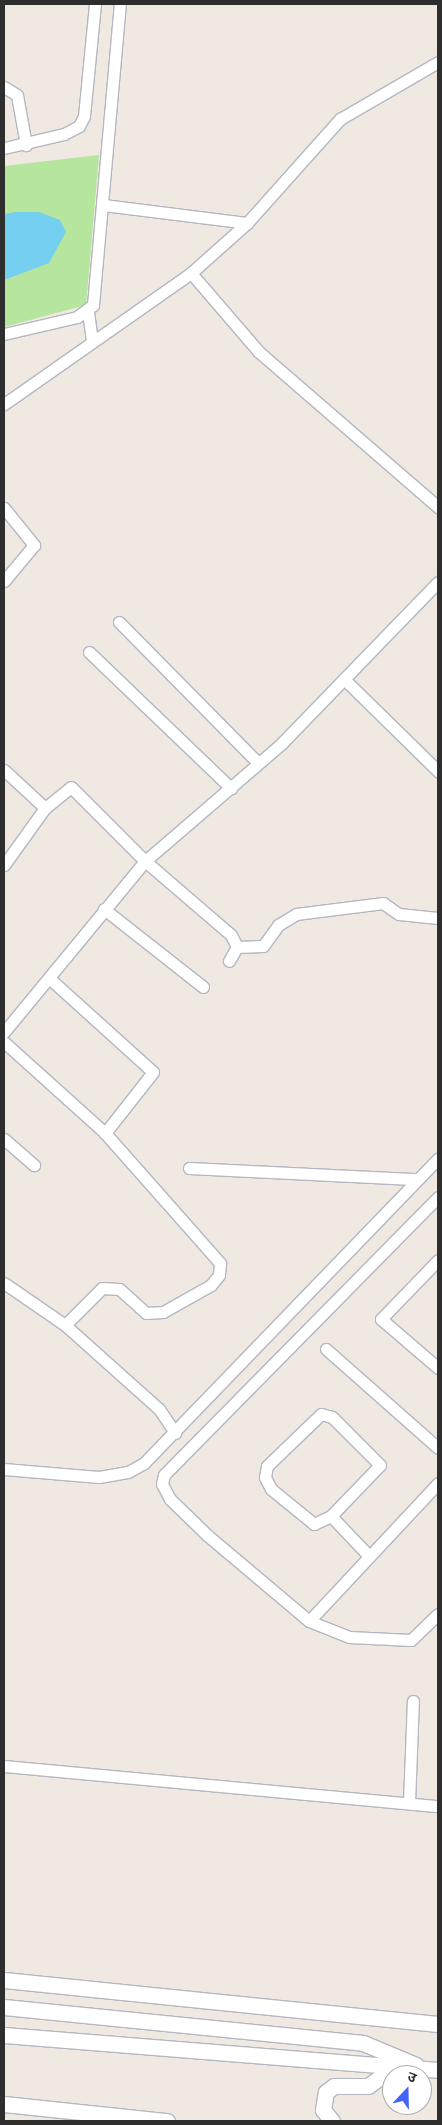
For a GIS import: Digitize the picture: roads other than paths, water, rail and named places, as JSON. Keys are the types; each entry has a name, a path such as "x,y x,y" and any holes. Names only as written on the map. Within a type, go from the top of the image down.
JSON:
{"street":[{"path":"4,148 26,145 64,134 84,116 95,4"},
{"path":"92,342 88,312 95,298 120,4"},
{"path":"4,404 191,273 247,223 340,119 438,62"},
{"path":"4,87 17,95 26,145"},
{"path":"103,205 247,223"},
{"path":"191,273 259,352 438,507"},
{"path":"4,334 88,312"},
{"path":"4,508 34,546 4,581"},
{"path":"4,1032 145,861 258,764 438,582"},
{"path":"119,622 258,764"},
{"path":"89,652 231,788"},
{"path":"344,679 438,771"},
{"path":"4,770 45,808"},
{"path":"4,865 45,808 61,791 71,787 79,791 145,861 231,935 237,947"},
{"path":"237,947 263,946 278,924 296,914 383,903 399,914 438,918"},
{"path":"104,909 203,987"},
{"path":"229,961 237,947"},
{"path":"49,978 153,1072 105,1133"},
{"path":"4,1042 105,1133 213,1251 219,1275 211,1285 155,1315 136,1306 119,1289 102,1288 65,1325"},
{"path":"4,1139 34,1165"},
{"path":"4,1469 99,1477 128,1472 174,1433 438,1159"},
{"path":"189,1168 418,1179"},
{"path":"438,1197 162,1479 170,1499 207,1535 309,1621 349,1637 411,1640 438,1614"},
{"path":"438,1260 381,1319 438,1368"},
{"path":"4,1283 65,1325 159,1410 174,1433"},
{"path":"326,1349 438,1448"},
{"path":"321,1414 332,1417 380,1465 331,1516 314,1524 302,1518 265,1477 267,1466 321,1414"},
{"path":"309,1621 438,1483"},
{"path":"331,1516 369,1556"},
{"path":"409,1803 413,1701"},
{"path":"4,1766 438,1806"},
{"path":"4,1980 438,2024"},
{"path":"4,2007 363,2043 418,2065"},
{"path":"4,2035 382,2065"},
{"path":"332,2121 323,2110 326,2092 334,2086 368,2086 382,2075"},
{"path":"4,2104 167,2121"}],"water":[{"path":"39,212 60,220 66,232 49,263 4,280 4,214"}]}
